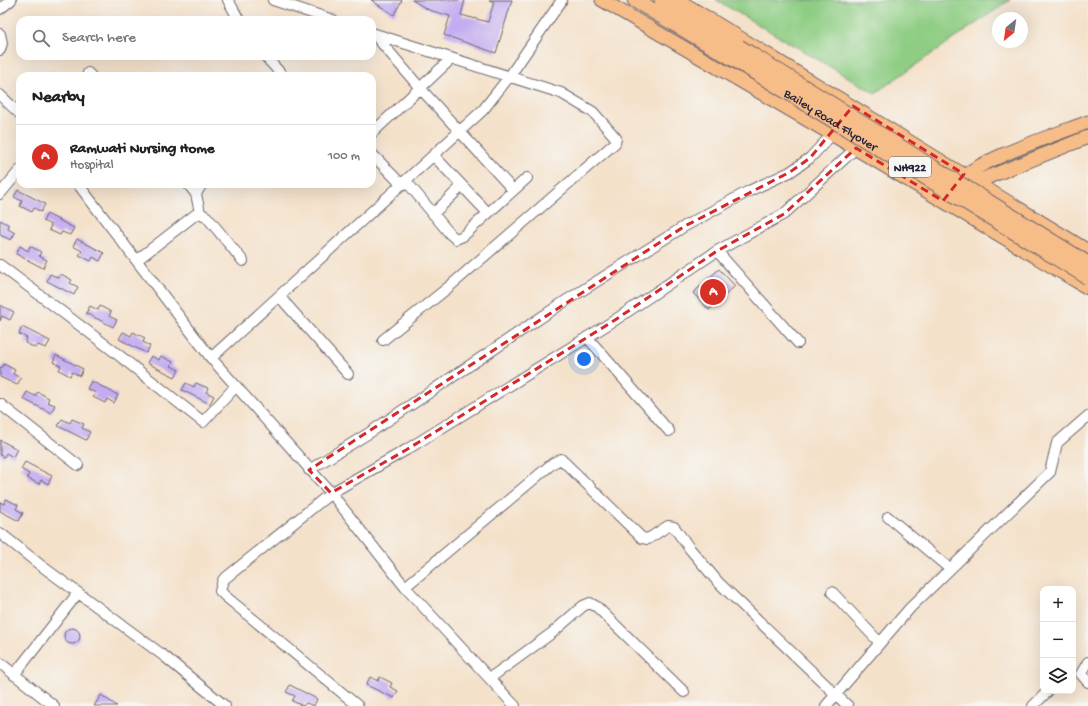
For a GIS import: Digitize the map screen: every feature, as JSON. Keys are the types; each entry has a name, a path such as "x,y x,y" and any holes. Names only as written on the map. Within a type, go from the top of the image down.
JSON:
{"highway":[{"name":"Bailey Road Flyover","path":"635,0 735,52 1088,264"},
{"name":"Bailey Road Flyover","path":"662,0 735,52 1088,277"}],"main road":[{"path":"602,0 856,148 1088,288"},
{"path":"678,0 1088,251"},
{"path":"943,201 964,174 987,162 1088,122"},
{"path":"956,208 976,182 1088,137"},
{"path":"896,172 913,143"},
{"path":"1014,243 1034,217"}],"street":[{"path":"0,10 11,0"},
{"path":"228,0 236,16"},
{"path":"273,0 321,16"},
{"path":"212,358 460,133 483,110 509,77 562,0"},
{"path":"0,34 2,43 0,50"},
{"path":"376,34 561,93 593,112 616,138 615,143 450,286 383,340"},
{"path":"376,37 460,133 513,190"},
{"path":"376,129 451,59"},
{"path":"269,60 279,72"},
{"path":"0,95 16,110"},
{"path":"309,470 369,433 561,304 685,226 749,191 790,172 810,158 833,135 853,106"},
{"path":"358,706 220,591 223,580 230,572 331,494 406,450 616,320 717,251 784,214 856,148"},
{"path":"434,156 488,213"},
{"path":"376,158 404,183 456,239 463,236 527,178"},
{"path":"0,194 16,175"},
{"path":"433,214 462,186"},
{"path":"81,188 212,358 331,494 406,587 515,706"},
{"path":"191,188 196,194 200,213 207,217 243,261"},
{"path":"196,194 200,188"},
{"path":"137,260 200,213"},
{"path":"717,251 798,343"},
{"path":"0,265 111,348 203,422 236,386"},
{"path":"279,296 348,374"},
{"path":"587,337 669,431"},
{"path":"0,404 78,465"},
{"path":"826,706 910,608 1050,472 1057,443 1088,416"},
{"path":"406,587 553,463 562,460 642,538 648,539 668,526 674,527 690,549 718,582 848,706"},
{"path":"888,517 950,569"},
{"path":"0,533 164,656 225,706"},
{"path":"832,592 880,643"},
{"path":"14,675 78,593"},
{"path":"490,678 552,633 583,606 590,603 597,607 684,692"},
{"path":"1088,662 1077,671 1088,682"},
{"path":"0,664 54,706"},
{"path":"1033,706 1045,694"}],"highlighted area":[{"path":"853,106 964,174 943,201 856,148 784,214 717,251 615,320 406,450 331,493 309,470 685,226 790,172 810,158"}],"green space":[{"path":"716,0 1010,0 875,93"}],"building":[{"path":"371,0 402,0 394,15"},
{"path":"412,0 465,0 461,15 488,22 494,2 489,0 512,0 496,53 444,35 450,16 429,10"},
{"path":"18,190 45,204 41,212 34,208 32,212 20,206 22,201 14,197"},
{"path":"47,214 74,228 70,235 62,232 60,235 49,230 51,225 43,221"},
{"path":"0,220 9,225 8,229 15,233 11,240 0,235"},
{"path":"77,239 104,253 100,261 93,257 91,261 79,255 82,251 73,246"},
{"path":"20,246 28,251 30,246 41,252 39,256 47,260 43,268 16,254"},
{"path":"719,269 735,286 709,310 693,293"},
{"path":"50,274 59,278 61,274 72,280 70,283 78,287 74,295 47,281"},
{"path":"0,305 14,312 10,320 2,316 0,321"},
{"path":"90,306 98,310 100,306 111,312 109,316 117,320 113,327 86,313"},
{"path":"22,327 50,341 46,348 38,345 36,348 25,343 27,338 19,334"},
{"path":"123,332 131,336 133,332 145,338 143,342 150,346 146,353 119,339"},
{"path":"56,355 83,369 80,376 72,372 70,376 59,370 61,366 53,362"},
{"path":"151,356 159,360 161,356 173,362 171,366 179,370 175,377 147,363"},
{"path":"4,364 15,370 13,374 21,378 17,385 0,377 0,367 2,368"},
{"path":"91,381 118,395 114,403 107,399 105,403 93,397 96,393 87,389"},
{"path":"186,383 194,387 196,383 208,388 206,392 214,396 210,404 182,390"},
{"path":"27,392 35,396 38,392 49,398 47,402 55,405 51,413 23,399"},
{"path":"62,419 70,423 72,419 84,424 82,428 90,432 86,440 58,426"},
{"path":"0,440 17,449 13,457 6,453 4,457 0,455"},
{"path":"25,462 52,476 48,484 41,480 39,484 27,478 29,474 21,469"},
{"path":"6,499 18,505 16,509 23,513 19,521 0,511 0,502 4,504"},
{"path":"69,628 75,628 80,633 78,642 75,644 69,644 64,639 64,633"},
{"path":"370,677 378,681 380,677 392,683 390,687 398,691 394,698 366,685"},
{"path":"290,685 317,699 314,706 306,703 303,706 292,701 295,696 286,692"},
{"path":"101,695 117,706 94,706"}],"place":[{"name":"Ramwati Nursing Home","path":"713,292"}]}
